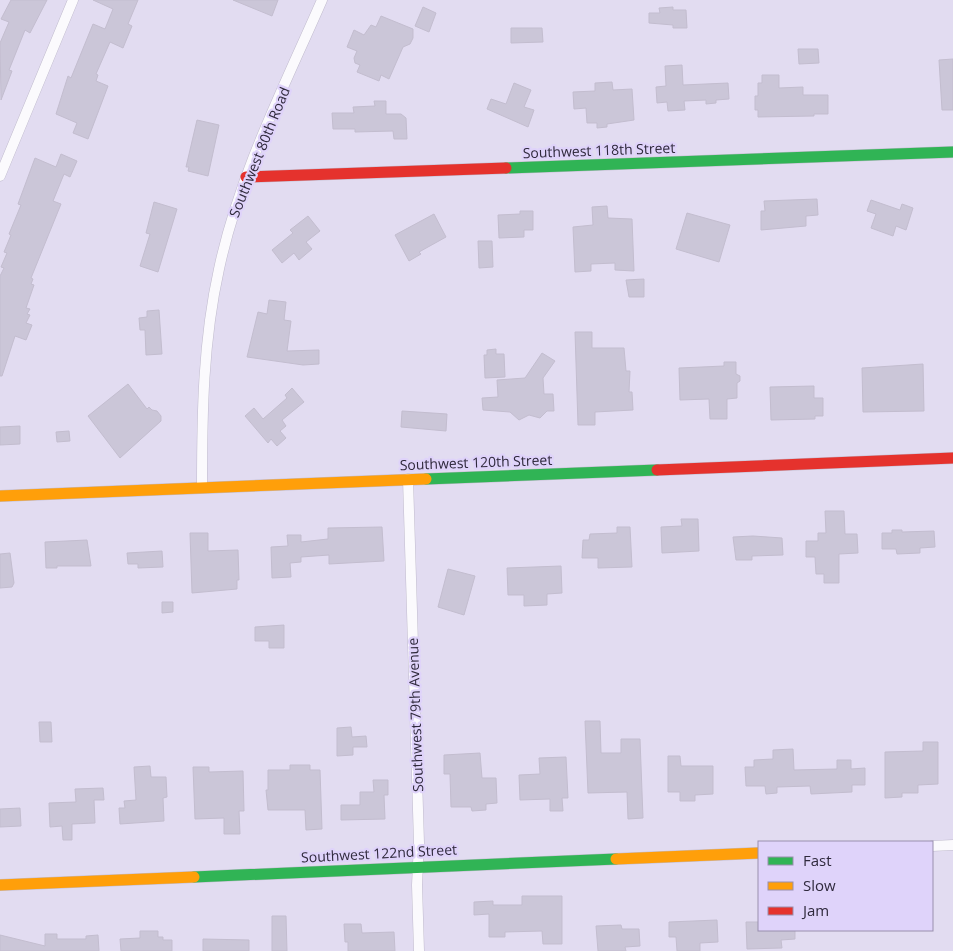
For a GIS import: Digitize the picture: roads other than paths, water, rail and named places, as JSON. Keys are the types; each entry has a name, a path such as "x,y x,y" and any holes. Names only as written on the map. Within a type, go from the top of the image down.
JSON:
{"street":[{"path":"0,176 73,0"},
{"name":"Southwest 80th Road","path":"202,488 203,377 210,316 226,240 246,177 322,0"},
{"name":"Southwest 118th Street","path":"246,177 953,152"},
{"name":"Southwest 120th Street","path":"0,496 953,458"},
{"name":"Southwest 79th Avenue","path":"408,479 420,843 418,867 419,951"},
{"path":"933,846 953,845"},
{"name":"Southwest 122nd Street","path":"0,885 758,852"}]}
